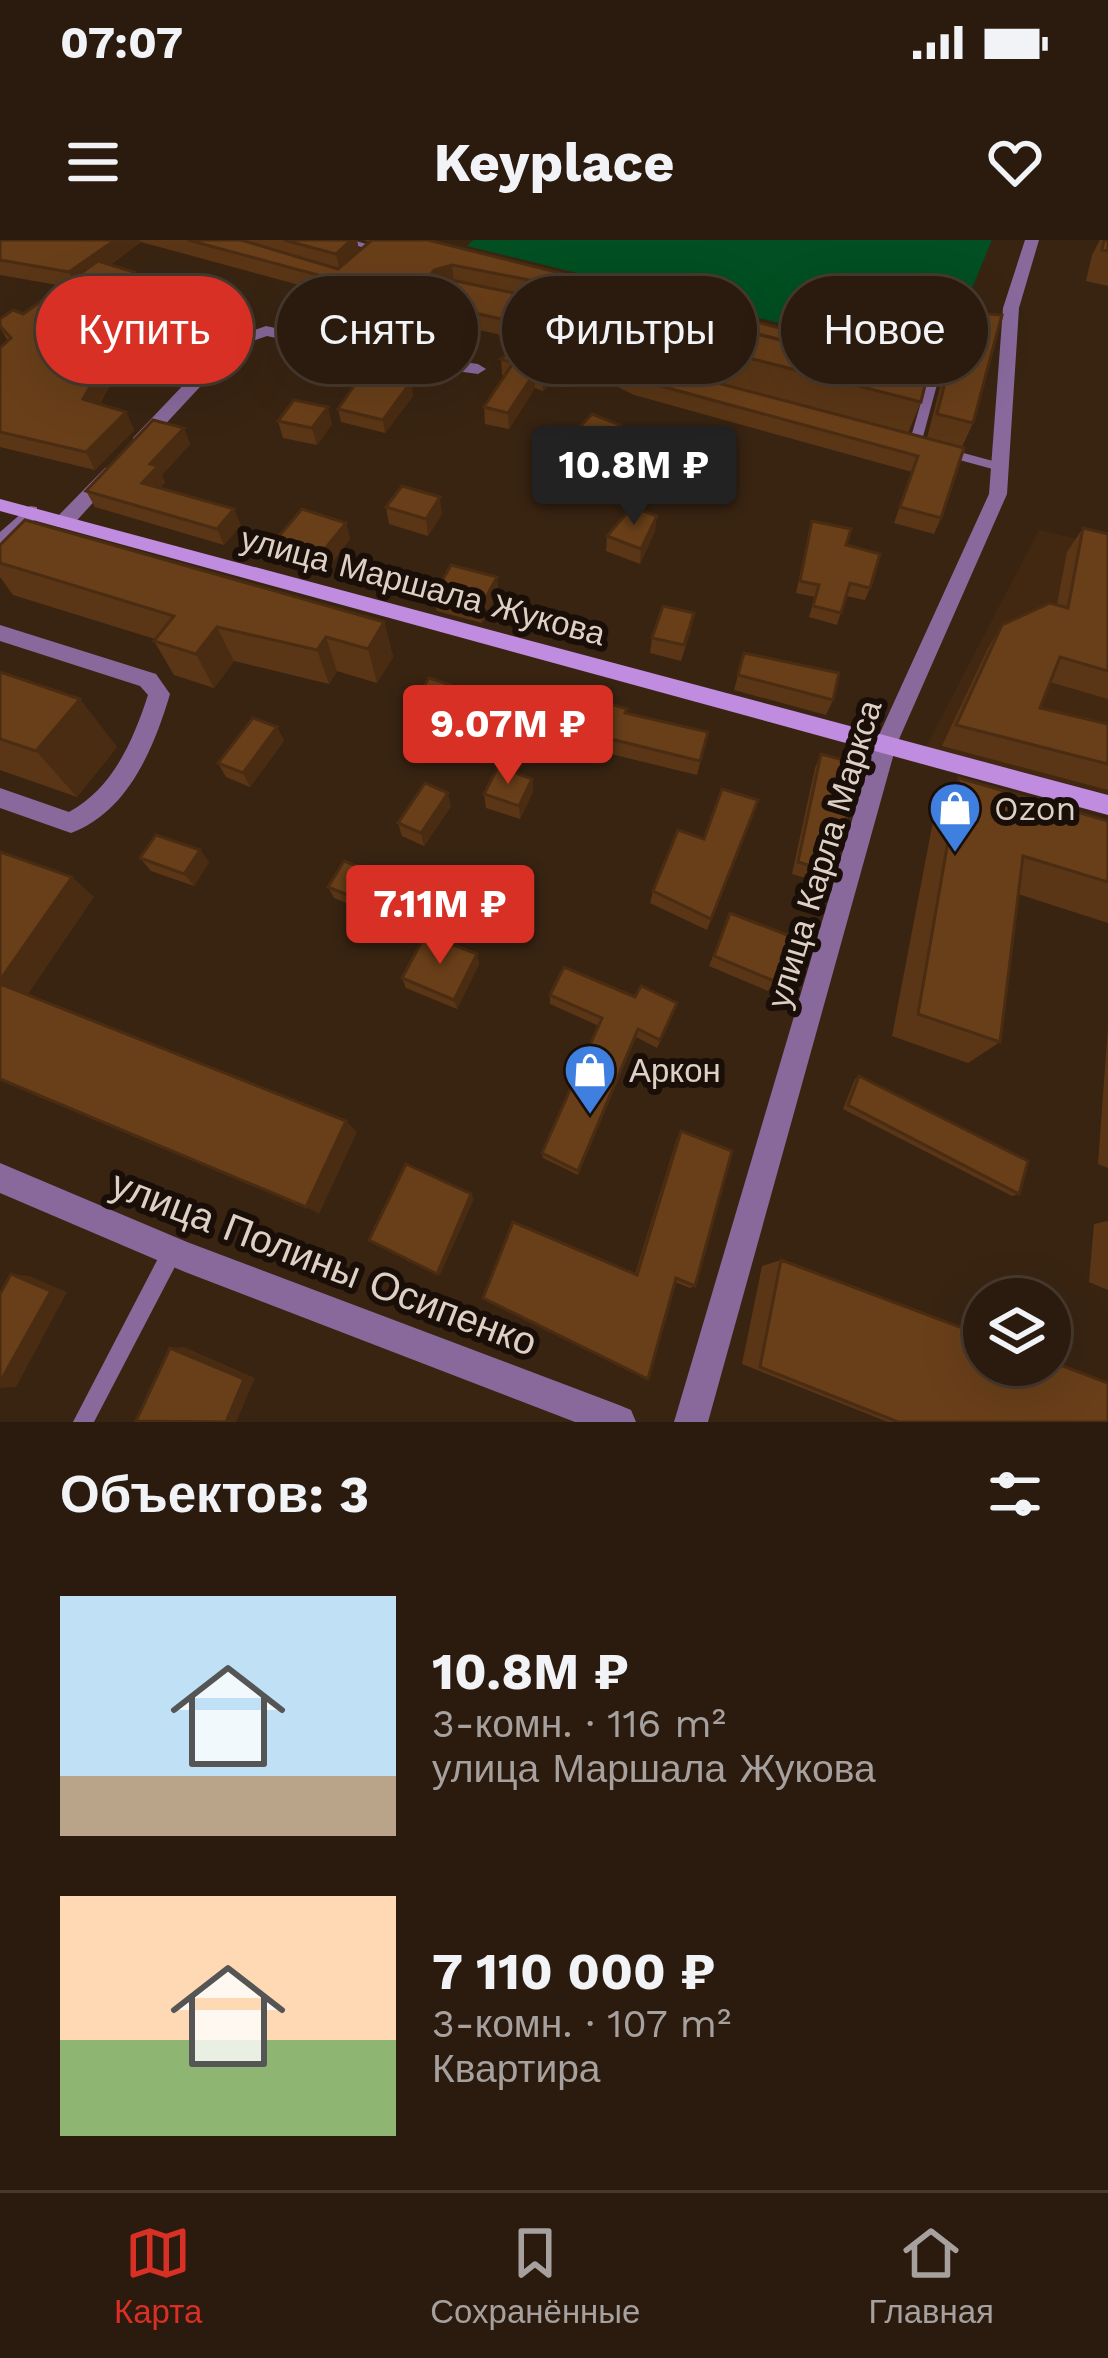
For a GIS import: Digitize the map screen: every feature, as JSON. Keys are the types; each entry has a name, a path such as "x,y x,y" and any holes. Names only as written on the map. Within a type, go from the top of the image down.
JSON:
{"main road":[{"name":"улица Маршала Жукова","path":"0,505 1108,805"}],"street":[{"name":"улица Карла Маркса","path":"691,1422 885,746 998,494 1011,308 1032,240"},
{"path":"64,522 232,343 266,331 277,333"},
{"path":"0,544 30,512"},
{"path":"0,633 148,680 159,694 148,735 94,813 70,823 0,798"},
{"name":"улица Полины Осипенко","path":"0,1178 172,1252 619,1422"}],"lane":[{"path":"342,240 374,248 362,263"},
{"path":"915,445 933,384"},
{"path":"906,400 928,405"},
{"path":"893,439 1000,467"},
{"path":"83,1422 172,1252"}],"shaded area":[{"path":"1039,530 1108,546 1108,794 926,747"}],"green space":[{"path":"473,240 992,240 977,276 781,276 781,324 757,318 757,276 588,276 467,246"}],"building":[{"path":"0,240 115,240 69,272 0,260"},
{"path":"188,240 241,240 338,269 372,240 428,240 572,276 509,276 452,265 430,276 322,276"},
{"path":"284,240 351,240 336,254"},
{"path":"98,261 134,272 129,276 77,276"},
{"path":"478,286 502,291 502,319 478,314"},
{"path":"36,305 36,384 91,384 83,399 126,412 86,452 0,432 0,348 11,338 0,319 13,310 23,314"},
{"path":"988,314 1002,315 988,367"},
{"path":"757,322 781,328 781,340 757,334"},
{"path":"757,334 781,340 781,366 757,360"},
{"path":"502,380 502,384 527,384 508,413 484,407"},
{"path":"355,384 410,384 383,420 338,409"},
{"path":"653,384 722,384 964,448 941,518 900,507 918,456"},
{"path":"851,384 925,384 921,402"},
{"path":"945,384 983,384 973,423 937,414"},
{"path":"294,400 328,407 312,428 278,421"},
{"path":"592,414 620,425 599,449 570,438"},
{"path":"153,420 184,428 150,464 158,466 142,483 234,509 217,529 86,491"},
{"path":"402,486 440,497 426,519 386,507"},
{"path":"632,507 657,516 641,549 607,536"},
{"path":"302,509 346,523 319,556 274,542"},
{"path":"25,520 384,622 368,649 326,637 317,650 217,627 196,654 154,641 174,616 0,563 0,545"},
{"path":"812,521 851,529 846,545 880,554 870,588 850,583 841,613 813,606 819,585 800,581"},
{"path":"1083,528 1108,534 1108,671 1060,657 1040,708 1108,724 1108,764 956,725 1002,625 1050,603 1068,608"},
{"path":"451,565 497,577 481,607 434,595"},
{"path":"663,606 694,613 684,645 652,638"},
{"path":"744,653 839,673 833,700 738,675"},
{"path":"0,672 80,699 36,751 0,739"},
{"path":"429,678 454,686 433,721 407,713"},
{"path":"579,694 627,709 625,713 708,732 700,761 562,727"},
{"path":"253,718 277,727 243,773 218,763"},
{"path":"821,754 858,764 835,873 798,862"},
{"path":"498,767 532,779 519,806 484,794"},
{"path":"959,778 1108,821 1108,882 1023,856 1000,1042 918,1014"},
{"path":"425,783 448,793 421,833 398,823"},
{"path":"722,789 758,800 711,919 653,891 678,830 704,839"},
{"path":"156,835 200,850 184,874 140,858"},
{"path":"0,852 72,877 0,980"},
{"path":"344,861 405,885 389,912 328,887"},
{"path":"730,913 790,936 774,981 714,956"},
{"path":"426,934 477,954 454,1000 402,978"},
{"path":"564,967 635,997 641,986 677,1003 660,1040 638,1029 578,1171 542,1153 602,1018 550,995"},
{"path":"0,984 346,1121 306,1207 0,1079"},
{"path":"859,1076 1028,1161 1019,1194 848,1105"},
{"path":"681,1131 732,1151 695,1286 676,1278 648,1379 483,1298 513,1222 637,1275"},
{"path":"406,1164 471,1194 437,1274 369,1240"},
{"path":"781,1260 963,1328 963,1386 1071,1386 1071,1369 1108,1383 1108,1422 898,1422 760,1367"},
{"path":"11,1274 51,1291 0,1382 0,1294"},
{"path":"170,1348 244,1379 226,1422 136,1421"}],"place":[{"name":"Ozon","path":"955,854"},
{"name":"Аркон","path":"590,1116"}]}
